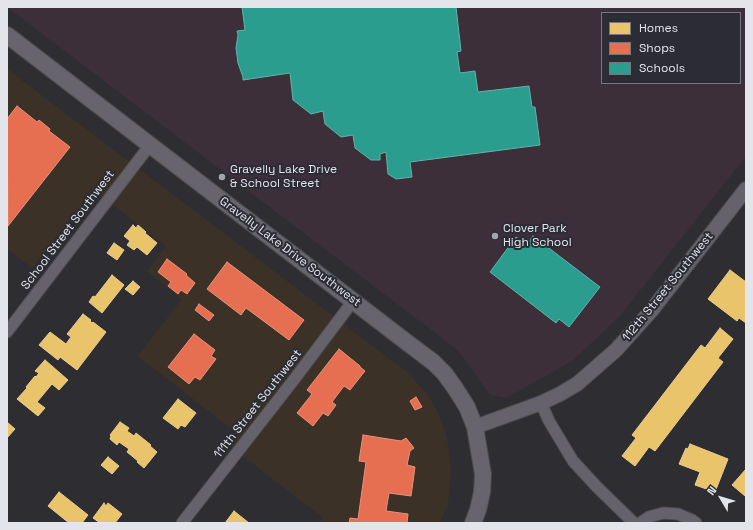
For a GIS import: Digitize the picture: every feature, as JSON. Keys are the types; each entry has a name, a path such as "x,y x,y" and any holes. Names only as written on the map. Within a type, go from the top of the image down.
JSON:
{"main road":[{"name":"Gravelly Lake Drive Southwest","path":"7,35 433,362 445,374 456,388 467,407 474,427 483,474 482,492 473,523"}],"street":[{"name":"School Street Southwest","path":"7,332 150,145"},
{"name":"112th Street Southwest","path":"474,427 540,403 560,394 577,384 616,350 651,311 746,189"},
{"name":"111th Street Southwest","path":"182,523 296,377 353,301"},
{"path":"540,403 549,421 574,461 634,523"},
{"path":"640,523 649,517 663,513 678,514 696,523"}],"shaded area":[{"name":"Clover Park High School","path":"7,7 746,7 746,156 620,316 572,361 506,398 490,395 459,351"},
{"path":"7,69 407,372 427,394 438,413 447,437 451,469 448,505 439,523 319,523 323,518 229,445 238,434 138,356 182,299 147,271 166,246 94,190 32,268 7,249"}],"building: Homes":[{"path":"133,225 136,228 138,225 157,243 147,255 137,247 134,250 127,245 130,241 124,236"},
{"path":"114,243 124,250 117,260 107,253"},
{"path":"730,270 746,282 746,323 739,318 737,321 708,299"},
{"path":"112,275 124,285 102,313 89,302 93,296 95,297"},
{"path":"133,281 140,287 133,295 125,289"},
{"path":"83,314 91,320 90,321 92,323 93,322 106,332 77,370 60,357 58,360 39,345 50,332 66,344 71,337 67,334"},
{"path":"720,328 733,339 718,358 723,362 655,451 649,447 635,466 622,456 636,438 632,435 701,345 705,348"},
{"path":"45,360 68,380 59,390 52,384 37,402 45,408 38,416 17,399 39,373 35,371"},
{"path":"178,399 196,413 185,427 181,425 178,429 163,418"},
{"path":"7,422 15,429 7,438"},
{"path":"120,422 129,428 127,431 134,436 136,433 157,452 144,468 127,452 129,449 119,442 117,445 110,439 110,435"},
{"path":"690,444 728,459 715,492 695,485 700,472 679,464 686,448 688,449"},
{"path":"108,457 119,466 112,474 101,465"},
{"path":"746,469 746,495 745,496 732,485"},
{"path":"59,492 88,515 82,523 69,523 48,506"},
{"path":"104,503 106,506 108,503 122,514 115,523 100,523 93,518"},
{"path":"234,511 249,523 225,523"}],"building: Shops":[{"path":"17,106 37,122 39,120 50,129 49,131 70,147 8,226 7,119"},
{"path":"167,259 187,274 186,275 195,283 187,294 181,290 178,294 168,286 171,282 158,272"},
{"path":"227,262 304,320 289,340 246,308 241,315 207,289"},
{"path":"199,304 214,315 209,321 195,310"},
{"path":"194,334 215,350 211,356 216,359 200,380 195,377 189,384 168,367"},
{"path":"339,349 365,371 350,390 344,386 332,402 336,405 328,416 323,413 313,426 297,413 312,394 307,390"},
{"path":"416,397 422,407 415,410 410,401"},
{"path":"363,435 401,441 406,438 414,448 410,451 407,465 415,467 411,496 389,493 386,511 408,514 407,523 349,523 350,518 358,519 366,462 359,461"}],"building: Schools":[{"path":"242,7 456,7 461,51 457,52 460,73 475,71 478,92 529,86 532,107 535,107 540,145 410,162 412,177 396,179 388,174 386,152 380,154 380,160 371,160 355,148 353,135 341,137 325,124 323,111 311,114 293,100 290,73 243,80 238,63 236,48 238,35 237,31 245,30"},
{"path":"533,236 600,287 569,327 559,319 556,323 490,272 516,237 527,245"}],"place":[{"name":"Gravelly Lake Drive & School Street","path":"222,177"},
{"name":"Clover Park High School","path":"495,236"}]}
